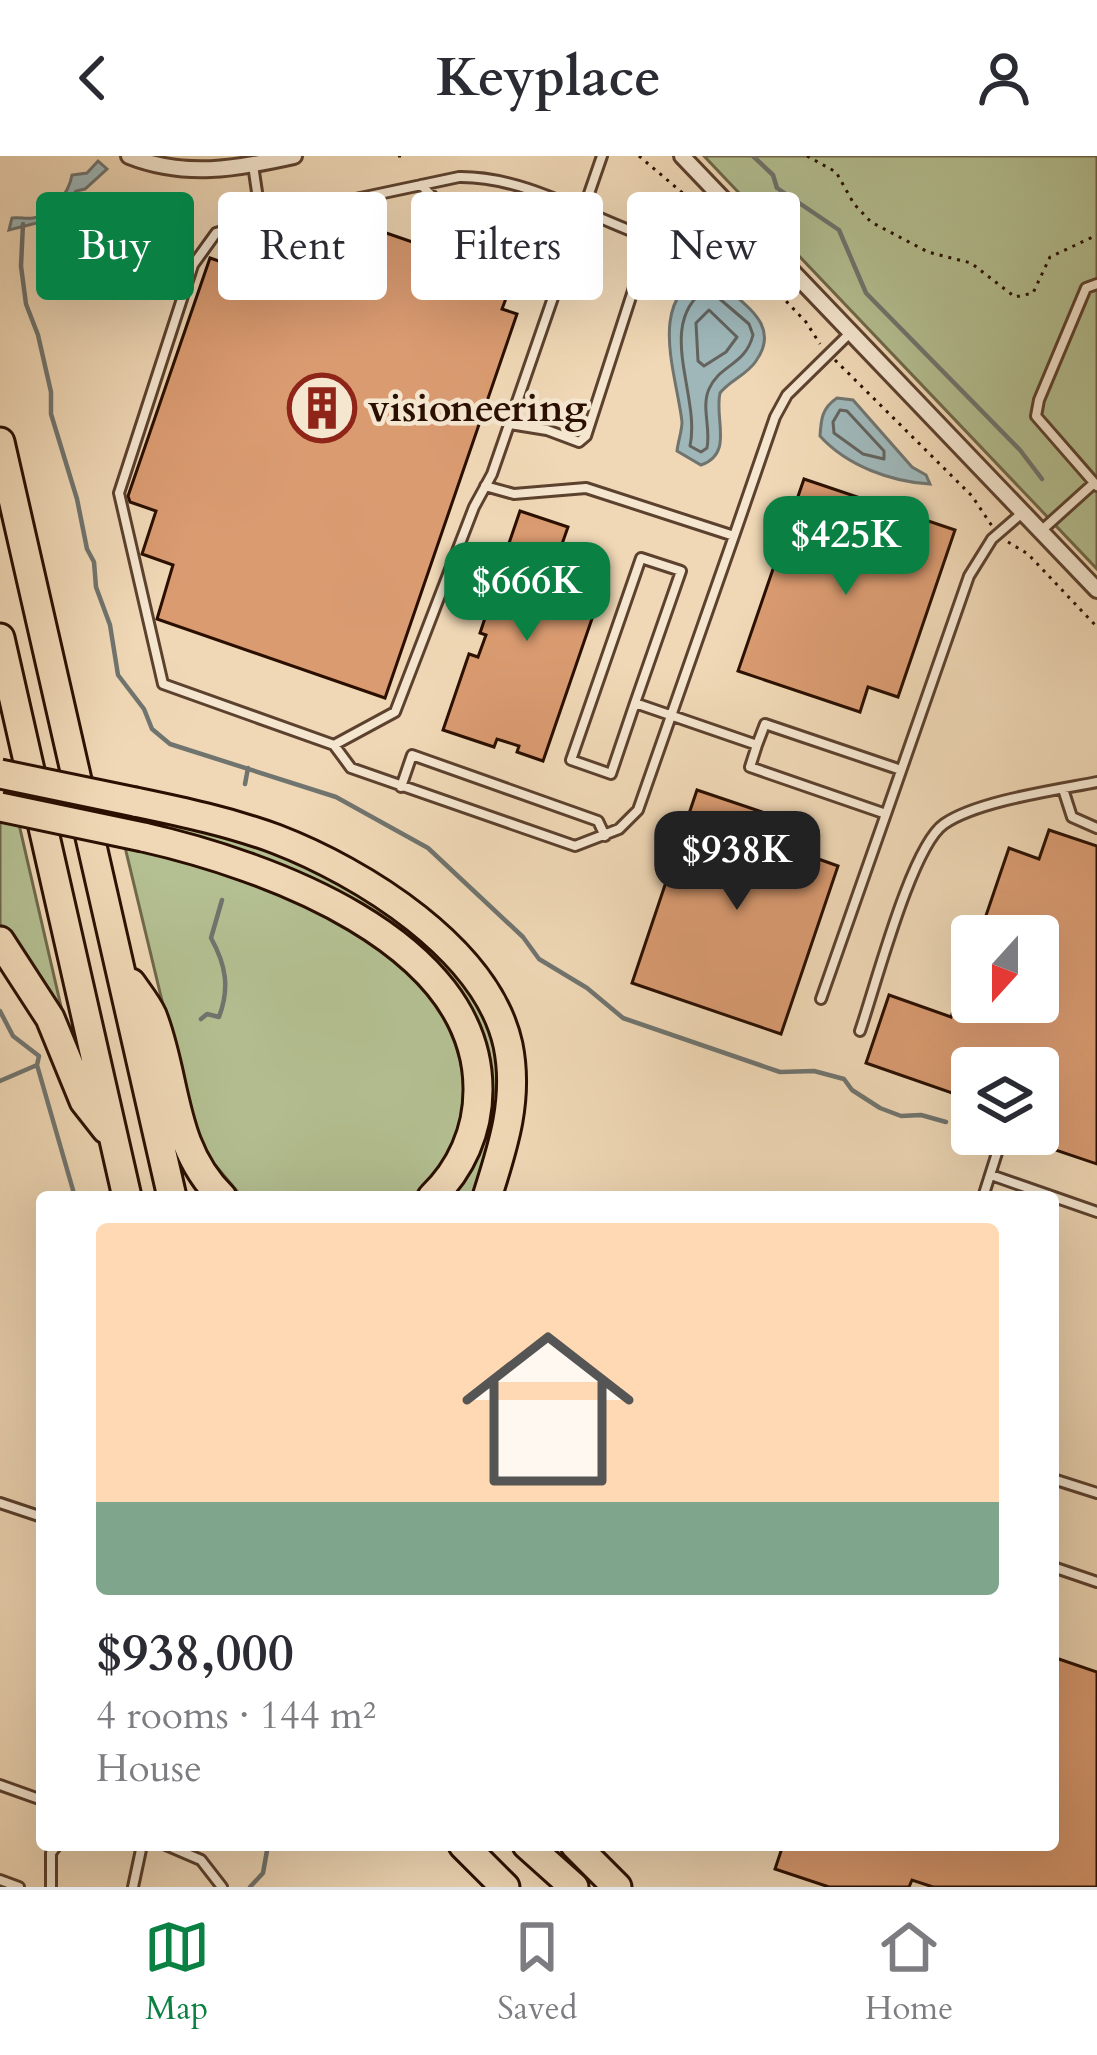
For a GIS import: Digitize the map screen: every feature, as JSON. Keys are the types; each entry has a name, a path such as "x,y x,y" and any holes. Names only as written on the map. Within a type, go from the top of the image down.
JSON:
{"highway":[{"path":"0,442 171,1191"},
{"path":"0,638 126,1191"},
{"path":"0,774 216,820 308,853 387,898 468,969 501,1024 510,1061 508,1125 489,1191"},
{"path":"0,807 241,863 309,891 384,938 443,992 471,1041 477,1069 478,1102 463,1157 437,1191"},
{"path":"0,941 50,1018 84,1102 114,1138"},
{"path":"120,965 151,1014 191,1157 217,1191"},
{"path":"469,1851 505,1887"},
{"path":"534,1851 574,1887"},
{"path":"581,1851 617,1887"}],"street":[{"path":"129,156 192,170 294,156"},
{"path":"682,156 1097,590"}],"lane":[{"path":"591,192 602,156"},
{"path":"253,165 257,192"},
{"path":"387,192 459,176 482,176 530,192"},
{"path":"421,185 428,192"},
{"path":"510,424 579,442 586,436 650,251 650,238 603,218"},
{"path":"218,232 193,265 119,493 164,685 334,746 350,768 575,846 605,836 638,810 775,417 787,395 851,332"},
{"path":"1041,531 1096,483 1036,416 1085,288 1097,284"},
{"path":"334,746 395,712 510,424 553,300"},
{"path":"485,486 514,494 586,488 734,536"},
{"path":"821,999 969,576 999,534 1023,512"},
{"path":"641,558 681,571 635,703 611,774 571,760 641,558"},
{"path":"635,703 757,745"},
{"path":"886,814 750,767 757,745 765,724 901,770"},
{"path":"401,787 412,755 598,820 605,836"},
{"path":"860,1031 920,856 939,827 962,814 1097,782"},
{"path":"1063,789 1072,817 1097,828"},
{"path":"985,1191 997,1155"},
{"path":"991,1174 1038,1191"},
{"path":"1059,1198 1097,1212"},
{"path":"1059,1481 1097,1493"},
{"path":"0,1503 36,1515"},
{"path":"1059,1569 1097,1582"},
{"path":"0,1785 36,1798"},
{"path":"51,1887 52,1851"},
{"path":"133,1887 141,1851"},
{"path":"180,1851 201,1860 222,1887"},
{"path":"0,1880 19,1887"}],"path":[{"path":"398,156 407,156"},
{"path":"639,156 700,211 806,322 828,353 972,496 999,534 1028,554 1097,627"},
{"path":"807,156 836,172 854,204 871,222 928,252 971,263 1015,297 1035,290 1049,257 1097,235"}],"green space":[{"path":"704,156 1097,156 1097,569 800,257 800,192 738,192"},
{"path":"114,806 223,831 297,860 380,905 453,967 480,1004 498,1044 504,1089 481,1191 451,1191 466,1172 474,1022 290,870 238,850 117,822"},
{"path":"0,816 18,820 63,1015 0,924"},
{"path":"124,843 279,891 378,946 418,982 447,1025 463,1075 463,1111 454,1143 418,1191 237,1191 205,1153 190,1117"}],"water":[{"path":"98,161 107,169 85,189 65,192 72,175 87,173"},
{"path":"36,217 36,223 9,230 12,218"},
{"path":"676,300 740,300 761,323 764,334 756,361 720,393 720,444 711,460 701,465 677,451 682,422 671,361"},
{"path":"837,398 853,400 930,484 871,470 831,447 820,436 821,424 825,410"}],"building":[{"name":"visioneering","path":"387,233 411,242 411,300 505,300 502,309 517,314 385,698 157,619 173,565 142,554 156,511 130,502 128,496 210,258 218,261 218,300 387,300"},
{"path":"804,479 955,530 898,697 868,687 860,712 738,671"},
{"path":"520,511 568,527 556,561 606,578 543,761 497,739 494,747 443,730 469,654 478,657 488,609 495,611 503,587 495,584"},
{"path":"697,790 818,831 810,856 838,866 781,1034 632,983"},
{"path":"1049,830 1097,846 1097,1164 1059,1151 1059,1047 951,1047 951,1093 866,1063 889,995 951,1017 951,1023 1059,1023 1059,915 986,915 1009,848 1039,859"},
{"path":"1059,1659 1097,1672 1097,1887 933,1887 912,1880 909,1887 829,1887 775,1869 781,1851 1059,1851"}],"waterway":[{"path":"753,156 773,175 777,188 839,230 866,293 1020,450 1042,479"},
{"path":"23,224 26,304 51,392 51,414 94,562 118,675 144,709 152,729 170,744 336,797 428,848 523,937 539,959 587,988 623,1018 780,1072 814,1071 844,1079 880,1108 946,1122"},
{"path":"245,784 248,768"},
{"path":"201,1019 207,1014 219,1017 224,996 223,967 211,938 222,900"},
{"path":"0,1011 13,1036 39,1056 37,1065 73,1191"},
{"path":"0,1081 37,1065"},
{"path":"250,1887 263,1873 267,1851"}],"place":[{"name":"visioneering","path":"322,408"}]}
